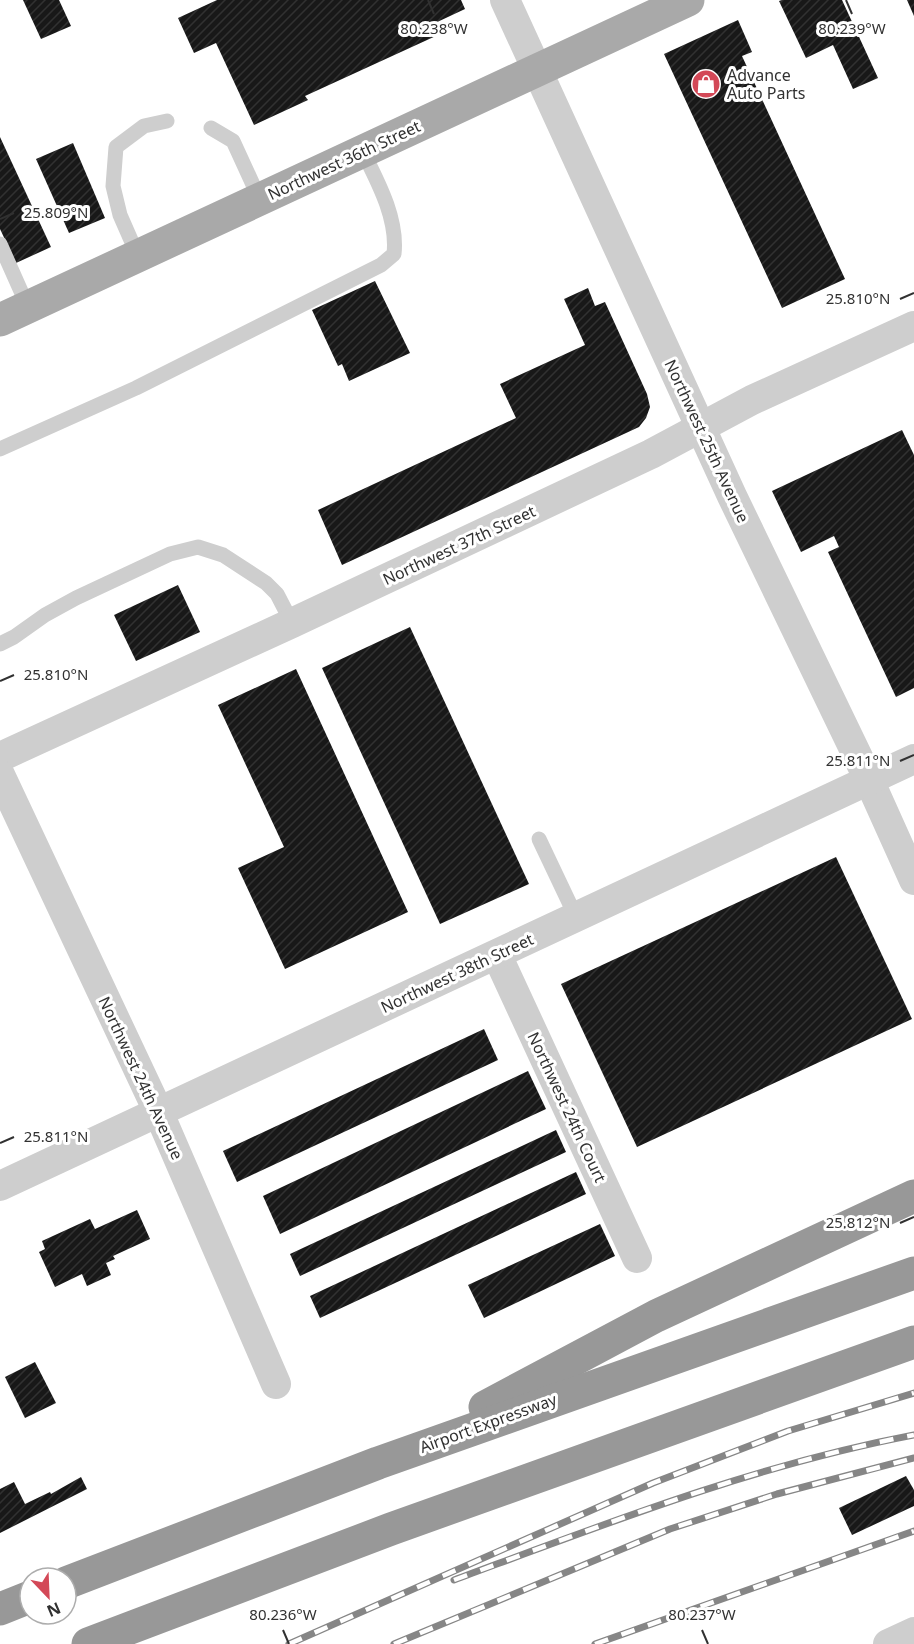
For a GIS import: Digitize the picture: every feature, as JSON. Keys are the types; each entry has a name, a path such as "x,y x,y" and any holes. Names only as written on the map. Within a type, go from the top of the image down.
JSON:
{"highway":[{"path":"378,1463 656,1316 914,1196"},
{"name":"Airport Expressway","path":"78,1578 378,1463 914,1273"},
{"path":"88,1644 391,1529 914,1342"},
{"path":"862,1361 914,1354"},
{"path":"0,1609 18,1602"}],"main road":[{"name":"Northwest 36th Street","path":"14,314 688,0"}],"street":[{"name":"Northwest 25th Avenue","path":"505,0 701,428 869,780 914,880"},
{"name":"Northwest 37th Street","path":"0,757 651,454 752,400 914,326"},
{"name":"Northwest 38th Street","path":"0,1186 914,759"},
{"name":"Northwest 24th Avenue","path":"0,776 158,1111 276,1384"},
{"name":"Northwest 24th Court","path":"496,955 638,1258"},
{"path":"888,1644 914,1632"}],"lane":[{"path":"138,256 120,214 113,186 116,147 144,126 167,121"},
{"path":"211,128 233,141 260,200"},
{"path":"0,449 136,388 381,265 394,254 396,239 381,188 363,152"},
{"path":"0,244 14,314"},
{"path":"0,644 76,598 170,554 198,547 223,555 266,583 277,594 292,623"},
{"path":"539,839 576,917"}],"building":[{"path":"23,0 59,0 71,26 41,39"},
{"path":"217,0 461,0 465,9 433,24 438,35 305,96 308,100 254,125 216,43 194,53 178,18"},
{"path":"842,0 878,78 853,89 833,45 806,58 779,1"},
{"path":"907,0 914,0 914,16"},
{"path":"738,20 752,52 742,56 845,279 782,308 664,54"},
{"path":"0,137 51,247 16,263 0,229"},
{"path":"73,143 105,218 69,233 36,159"},
{"path":"375,281 410,353 349,381 342,364 338,366 312,310"},
{"path":"588,288 595,306 605,302 647,394 650,407 639,427 342,565 318,510 516,418 500,384 585,345 564,299"},
{"path":"902,430 914,455 914,688 896,697 828,552 839,547 834,536 801,552 772,491"},
{"path":"178,585 200,632 136,661 114,615"},
{"path":"410,627 529,884 440,924 322,668"},
{"path":"296,669 408,912 285,969 238,868 284,847 218,705"},
{"path":"836,857 912,1019 637,1147 561,984"},
{"path":"484,1029 498,1060 237,1182 223,1151"},
{"path":"528,1071 546,1109 280,1234 263,1196"},
{"path":"556,1130 566,1152 300,1276 290,1254"},
{"path":"576,1172 586,1194 320,1318 310,1296"},
{"path":"137,1210 150,1239 113,1256 115,1259 106,1263 111,1275 87,1286 82,1274 55,1287 39,1252 45,1249 42,1241 90,1219 95,1229"},
{"path":"600,1224 615,1256 484,1318 468,1285"},
{"path":"35,1362 56,1403 25,1418 5,1377"},
{"path":"906,1476 914,1490 914,1506 852,1535 839,1508"},
{"path":"81,1477 87,1489 0,1533 0,1489 14,1482 25,1504 50,1492 51,1494"}],"railway":[{"path":"289,1644 653,1483 788,1431 914,1393"},
{"path":"454,1580 624,1517 738,1479 796,1462 914,1435"},
{"path":"394,1644 670,1529 777,1494 914,1458"},
{"path":"595,1644 914,1531"}],"place":[{"name":"Advance Auto Parts","path":"706,84"}]}
